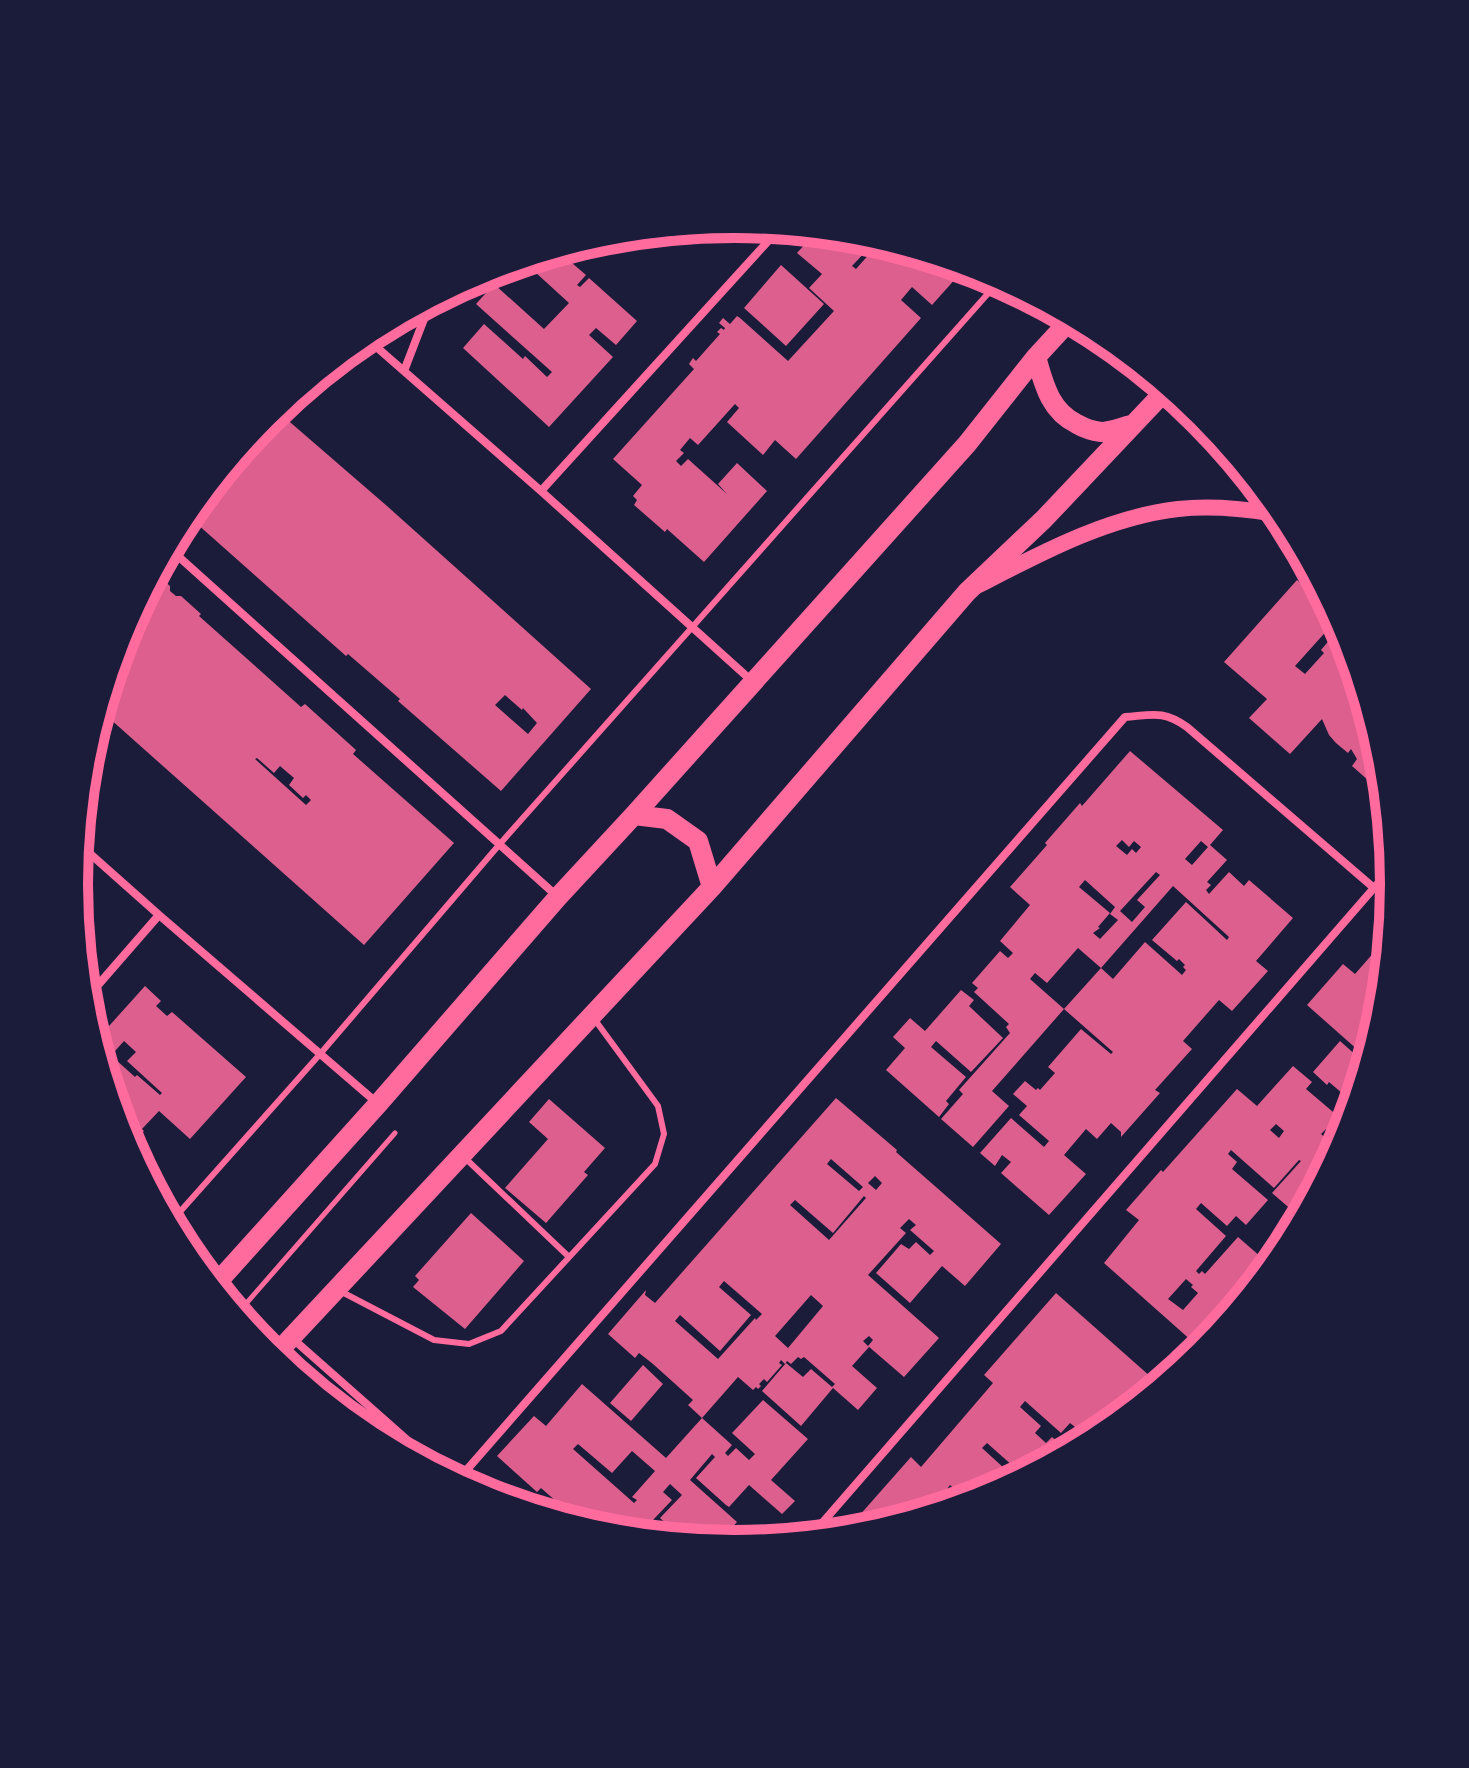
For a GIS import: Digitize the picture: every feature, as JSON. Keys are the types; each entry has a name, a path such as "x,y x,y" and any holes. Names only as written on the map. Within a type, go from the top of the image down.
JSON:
{"main road":[{"path":"222,1278 558,897 967,444 1063,327"},
{"path":"1036,357 1052,403 1063,417 1087,429 1102,432 1131,425"},
{"path":"283,1346 712,887 967,592 1044,519 1159,397"},
{"path":"967,592 1046,551 1144,516 1178,509 1231,508 1263,512"},
{"path":"634,815 667,819 698,841 712,887"}],"street":[{"path":"541,491 770,239"},
{"path":"404,371 425,317"},
{"path":"375,346 753,682"},
{"path":"178,556 558,897"},
{"path":"465,1471 1125,717 1157,714 1172,717 1374,888"},
{"path":"89,853 378,1104"},
{"path":"821,1525 1381,880"},
{"path":"97,987 159,915"},
{"path":"291,1337 413,1445"}],"lane":[{"path":"179,1213 499,845 990,291"},
{"path":"337,1290 434,1340 469,1344 501,1331 655,1164 664,1134 658,1106 592,1016"},
{"path":"463,1155 569,1257"}],"building":[{"path":"807,242 866,251 852,266 856,269 871,252 957,277 932,305 912,287 901,300 921,318 796,459 775,440 763,455 727,422 739,408 735,404 698,445 690,438 680,450 684,453 676,461 681,466 688,459 727,494 718,484 737,463 767,491 704,562 634,505 637,500 633,496 642,485 613,459 694,369 689,364 693,358 696,361 720,334 717,332 721,328 724,330 719,323 723,318 730,324 737,316 788,361 834,311 809,288 822,274 797,253"},
{"path":"568,260 586,275 577,285 580,287 589,278 637,321 616,345 596,328 589,335 613,357 549,427 463,348 484,324 547,377 552,372 476,304 494,284 544,329 569,303 533,270"},
{"path":"781,265 824,304 786,346 744,308"},
{"path":"286,419 591,689 501,791 398,701 400,699 348,654 346,656 197,524 248,458","holes":["505,695 537,723 528,734 495,705"]},
{"path":"1297,580 1311,592 1328,629 1295,666 1305,674 1324,653 1321,650 1332,637 1359,717 1373,784 1352,766 1357,759 1351,749 1348,753 1336,743 1322,719 1290,754 1249,718 1267,699 1224,662"},
{"path":"164,581 170,586 170,591 181,596 201,614 199,616 301,707 305,704 356,750 353,754 454,843 364,945 110,719 137,637","holes":["255,759 274,773 280,766 294,778 289,785 303,798 306,795 311,800 306,805"]},
{"path":"1130,751 1223,830 1210,845 1227,860 1207,882 1211,885 1206,890 1209,894 1229,872 1244,886 1249,880 1293,918 1256,961 1268,971 1232,1011 1219,1000 1183,1041 1192,1049 1155,1090 1160,1093 1121,1137 1121,1132 1111,1123 1097,1139 1086,1129 1064,1155 1086,1174 1049,1215 1001,1173 1011,1162 1002,1155 995,1166 980,1153 1011,1118 1044,1147 1049,1141 1019,1115 1027,1106 1013,1094 1025,1081 1040,1090 1055,1073 1048,1067 1081,1029 1111,1054 1113,1052 1064,1009 992,1091 1009,1106 973,1147 941,1119 963,1094 959,1090 1010,1033 1006,1027 1009,1024 974,992 978,988 972,983 1000,951 1008,958 1013,953 1000,941 1030,905 1010,887 1080,803 1082,806","holes":["1122,840 1129,847 1134,841 1141,847 1136,853 1132,849 1127,855 1116,846","1201,841 1208,847 1192,865 1185,859","1156,872 1160,875 1137,900 1145,907 1132,922 1120,911","1085,880 1115,907 1110,914 1118,920 1100,939 1093,933 1110,913 1079,887","1173,886 1229,937 1227,940 1186,902 1152,940 1185,965 1182,975 1145,942 1113,979 1101,968","1078,948 1101,968 1064,1009 1030,979 1035,973 1047,983"]},
{"path":"1377,948 1369,1010 1359,1051 1307,1005 1343,964 1355,974"},
{"path":"145,986 161,1001 156,1006 167,1016 172,1012 246,1077 190,1139 159,1111 139,1136 111,1056 135,1077 137,1075 160,1095 162,1093 127,1061 136,1052 124,1041 115,1051 108,1044 105,1030"},
{"path":"961,990 974,1000 969,1006 1003,1038 971,1072 936,1041 931,1047 966,1077 946,1101 949,1104 939,1117 886,1070 905,1048 893,1037 910,1018 925,1031"},
{"path":"1340,1041 1357,1056 1345,1096 1313,1072"},
{"path":"1293,1066 1312,1082 1306,1089 1338,1116 1331,1133 1326,1129 1321,1134 1328,1140 1292,1210 1272,1193 1301,1161 1274,1188 1231,1150 1228,1154 1237,1162 1232,1169 1268,1200 1246,1225 1236,1216 1227,1226 1201,1203 1196,1209 1226,1236 1196,1271 1205,1274 1238,1237 1261,1257 1267,1251 1221,1310 1192,1341 1104,1263 1139,1220 1126,1210 1237,1089 1257,1106","holes":["1276,1124 1284,1131 1279,1138 1270,1130","1186,1279 1193,1285 1191,1287 1198,1293 1183,1310 1168,1299"]},
{"path":"836,1098 1001,1244 965,1286 942,1266 910,1303 876,1273 901,1244 909,1249 916,1242 930,1255 934,1251 910,1230 916,1225 909,1219 900,1228 906,1233 868,1275 939,1338 904,1377 868,1346 852,1366 877,1388 858,1410 833,1388 801,1426 762,1391 786,1363 803,1377 811,1369 832,1387 835,1384 804,1357 798,1357 791,1364 781,1360 779,1363 782,1365 767,1382 764,1379 759,1384 758,1389 753,1390 738,1377 702,1418 688,1405 693,1400 653,1364 639,1353 635,1358 608,1334 646,1290 645,1295 655,1303","holes":["831,1159 863,1187 859,1191 827,1164","875,1176 882,1183 876,1190 868,1183","864,1196 866,1198 829,1240 790,1205 795,1200 833,1233","724,1281 762,1314 718,1359 675,1321 680,1315 720,1351 751,1315 719,1287","811,1295 823,1306 788,1348 775,1336","869,1336 873,1340 868,1346 863,1341"]},
{"path":"549,1099 605,1148 584,1172 588,1175 546,1223 505,1188 548,1139 529,1122"},
{"path":"471,1213 524,1261 465,1329 413,1287 419,1280 415,1276"},
{"path":"1056,1293 1152,1378 1080,1431 1070,1423 1061,1433 1025,1401 1020,1407 1041,1426 1035,1433 1046,1443 1052,1437 1059,1443 1014,1467 987,1443 982,1448 1006,1470 956,1491 950,1485 947,1489 951,1493 942,1496 856,1519 911,1457 921,1467 993,1383 984,1375"},
{"path":"643,1365 663,1384 631,1421 610,1403"},
{"path":"582,1384 666,1458 702,1418 732,1445 725,1453 728,1456 736,1448 749,1460 755,1454 732,1433 763,1400 808,1439 771,1480 795,1501 782,1514 749,1485 729,1507 696,1478 715,1457 712,1454 690,1480 737,1522 730,1530 670,1527 660,1518 682,1495 670,1484 663,1492 672,1500 653,1520 660,1526 562,1507 541,1488 537,1492 497,1456 534,1416 546,1426","holes":["578,1444 612,1473 632,1451 655,1471 632,1497 637,1500 634,1503 573,1449"]}]}
